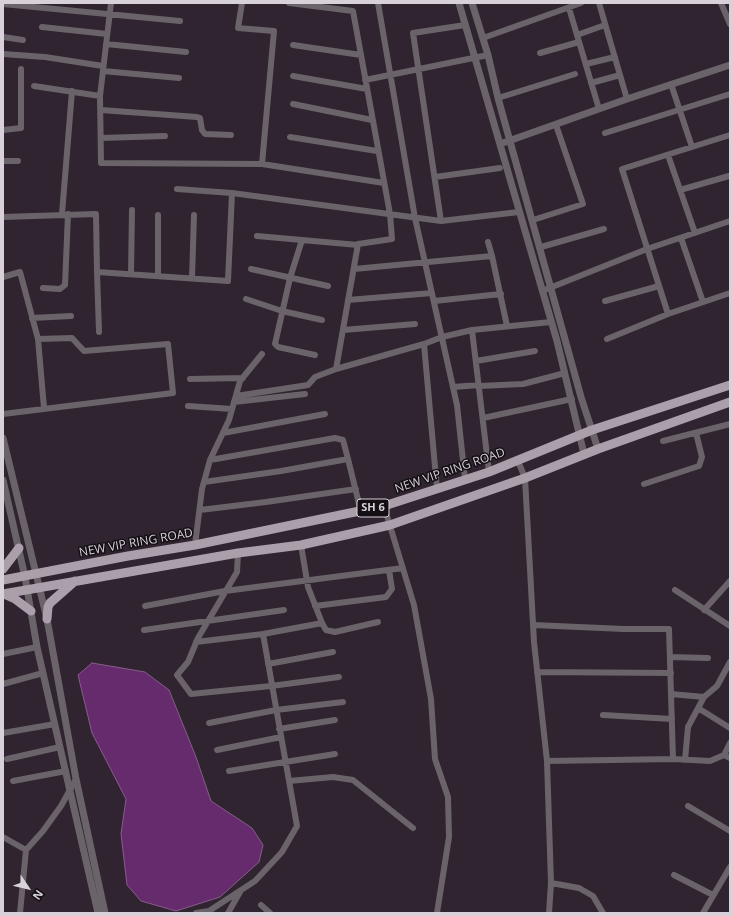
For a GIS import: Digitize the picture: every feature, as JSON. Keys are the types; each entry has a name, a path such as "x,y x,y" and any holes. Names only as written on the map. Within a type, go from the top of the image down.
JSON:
{"main road":[{"name":"NEW VIP RING ROAD","path":"3,580 195,545 361,512 384,506 489,472 592,430 730,385"},
{"name":"SH 6","path":"3,594 27,588 238,553 301,545 390,525 525,478 584,454 730,402"},
{"path":"3,569 19,548"},
{"path":"46,619 50,603 76,580"},
{"path":"3,594 21,603 31,611"}],"street":[{"path":"110,3 100,96 101,163 262,164 384,183"},
{"path":"242,3 238,28 274,31 262,164"},
{"path":"257,236 358,245 392,239 390,214 377,150 353,11 289,3"},
{"path":"378,3 416,218 457,405 465,479"},
{"path":"459,3 551,322 581,434 584,454"},
{"path":"472,3 488,55 510,141 598,449"},
{"path":"483,38 581,3"},
{"path":"598,3 627,99"},
{"path":"721,3 730,24"},
{"path":"3,4 109,16 180,21"},
{"path":"569,8 599,109"},
{"path":"441,221 414,33 465,25"},
{"path":"577,35 605,25"},
{"path":"42,27 107,34"},
{"path":"3,37 22,40"},
{"path":"540,53 579,42"},
{"path":"106,44 186,52"},
{"path":"293,45 361,55"},
{"path":"3,54 45,57 103,68 180,78"},
{"path":"365,80 488,55"},
{"path":"586,64 615,57"},
{"path":"500,144 627,99 730,65"},
{"path":"3,130 21,128 21,69"},
{"path":"498,98 575,74"},
{"path":"591,83 620,75"},
{"path":"293,76 367,89"},
{"path":"671,84 692,147"},
{"path":"34,86 100,96"},
{"path":"43,288 60,289 65,285 65,214 72,91"},
{"path":"605,133 730,94"},
{"path":"293,104 372,120"},
{"path":"101,110 197,117 200,118 202,130 205,134 231,134"},
{"path":"533,220 583,204 556,125"},
{"path":"668,314 646,250 622,169 730,135"},
{"path":"101,138 165,136"},
{"path":"290,138 377,150"},
{"path":"668,155 695,233"},
{"path":"3,161 18,161"},
{"path":"435,177 500,168"},
{"path":"680,190 729,176"},
{"path":"177,189 232,193 441,221 519,212"},
{"path":"97,272 228,281 232,193"},
{"path":"131,274 132,210"},
{"path":"3,217 96,214 99,332"},
{"path":"158,215 158,276"},
{"path":"192,278 194,215"},
{"path":"542,291 646,250 730,221"},
{"path":"540,247 604,229"},
{"path":"681,238 703,302"},
{"path":"302,240 290,278 275,344 278,347 315,355"},
{"path":"488,242 501,294 507,326"},
{"path":"336,369 358,245"},
{"path":"354,269 425,261 492,256"},
{"path":"251,269 328,286"},
{"path":"3,277 20,272 38,338 44,408"},
{"path":"605,301 659,286"},
{"path":"348,300 432,293"},
{"path":"607,339 668,314 730,293"},
{"path":"434,301 501,294"},
{"path":"246,299 282,311 322,320"},
{"path":"32,318 71,316"},
{"path":"235,399 308,385 315,377 336,369 424,344 442,337 472,330 551,322"},
{"path":"343,330 415,324"},
{"path":"472,330 489,472"},
{"path":"3,414 173,393 168,344 84,351 72,338 38,338"},
{"path":"424,344 437,488"},
{"path":"476,361 535,351"},
{"path":"195,545 204,482 210,460 223,433 243,378 262,354"},
{"path":"453,387 523,384 565,373"},
{"path":"190,379 243,378"},
{"path":"235,399 305,394"},
{"path":"483,418 572,399"},
{"path":"188,406 232,409"},
{"path":"223,433 325,414"},
{"path":"663,441 730,424"},
{"path":"644,484 699,466 702,457 696,433"},
{"path":"3,438 46,619 76,779 105,913"},
{"path":"210,460 335,438 343,440 361,512"},
{"path":"204,482 281,471 348,459"},
{"path":"518,461 525,478 533,626 547,762 551,884 549,913"},
{"path":"3,480 6,511 19,548 37,647 98,913"},
{"path":"200,510 356,489"},
{"path":"384,506 414,606 431,699 435,759 448,797 449,837 437,913"},
{"path":"301,545 308,587 326,630 334,632 378,622"},
{"path":"238,553 237,572 196,642 188,662 177,675 191,694 339,677"},
{"path":"145,606 225,591 403,568"},
{"path":"315,606 386,597 392,589 389,570"},
{"path":"704,610 730,581"},
{"path":"675,590 730,626"},
{"path":"144,630 284,610"},
{"path":"196,642 263,634 322,623"},
{"path":"533,626 669,629 673,759"},
{"path":"196,913 209,911 255,881 282,852 297,826 263,634"},
{"path":"3,654 37,647"},
{"path":"268,664 333,652"},
{"path":"670,657 708,658"},
{"path":"685,760 688,727 704,697 717,686 730,662"},
{"path":"537,672 671,673"},
{"path":"3,684 43,673"},
{"path":"671,694 704,697"},
{"path":"210,723 276,710 344,702"},
{"path":"698,708 730,728"},
{"path":"603,715 672,719"},
{"path":"279,729 335,720"},
{"path":"3,733 55,724"},
{"path":"218,750 281,737"},
{"path":"547,762 673,759 710,761 724,755 730,743"},
{"path":"7,759 60,747"},
{"path":"229,771 335,754"},
{"path":"724,755 730,758"},
{"path":"13,781 66,771"},
{"path":"289,781 333,776 353,780 413,828"},
{"path":"20,913 26,850 43,831 61,806 76,779"},
{"path":"688,806 730,831"},
{"path":"3,837 26,850"},
{"path":"703,913 730,867"},
{"path":"674,875 713,895"},
{"path":"551,884 579,888 593,896 603,913"},
{"path":"228,913 241,890"},
{"path":"261,905 270,913"}],"shaded area":[{"path":"92,663 145,672 169,690 196,757 211,801 252,828 263,845 259,862 220,897 176,911 141,901 127,885 121,834 126,799 92,733 78,675"}]}
